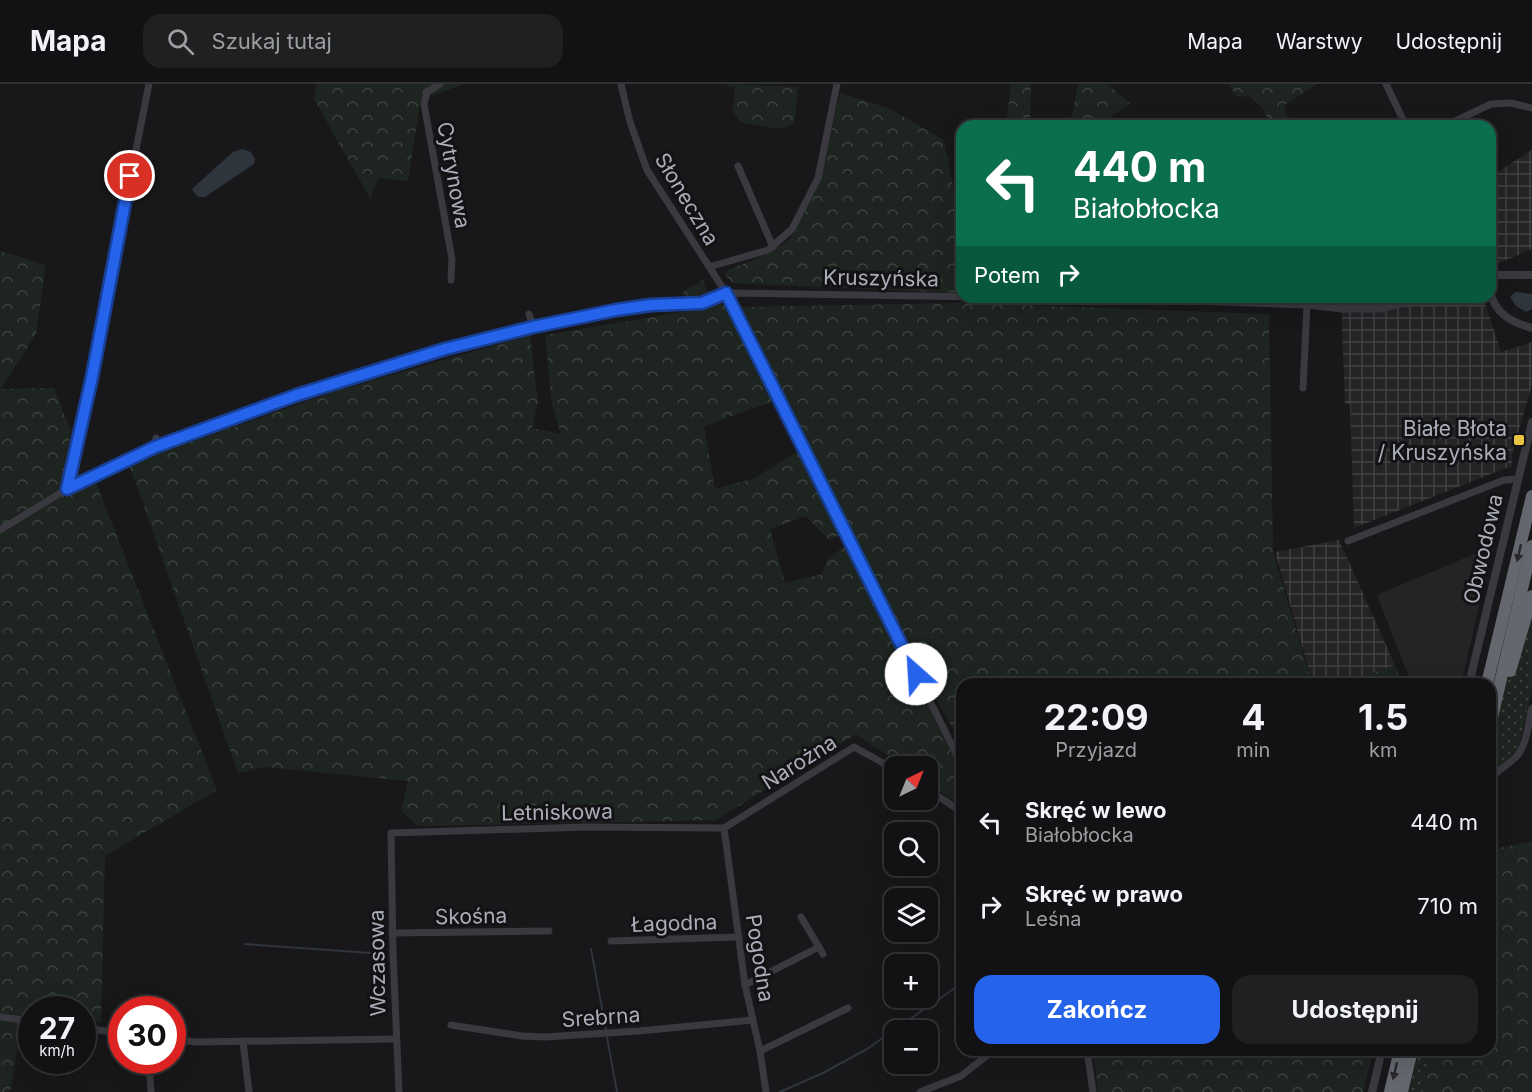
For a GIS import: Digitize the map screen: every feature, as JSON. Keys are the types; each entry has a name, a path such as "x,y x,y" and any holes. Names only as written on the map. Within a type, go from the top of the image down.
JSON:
{"highway":[{"path":"1488,678 1532,496"},
{"path":"1496,699 1532,546"},
{"path":"1496,707 1508,677 1532,596"},
{"path":"1390,1092 1399,1056"},
{"path":"1402,1092 1411,1056"}],"street":[{"path":"67,489 92,377 149,84"},
{"name":"Cytrynowa","path":"440,84 427,92 424,104 452,259 451,280"},
{"name":"Słoneczna","path":"621,84 642,159 653,180 726,293 956,753"},
{"path":"709,267 768,250 792,229 818,178 837,84"},
{"path":"1386,84 1403,120"},
{"path":"1458,120 1491,104 1511,103 1532,108"},
{"path":"738,166 772,247"},
{"path":"1496,274 1532,275"},
{"path":"2,527 67,489 155,447 346,379 464,343 533,327 641,306 702,303 726,293"},
{"name":"Kruszyńska","path":"726,293 956,296"},
{"name":"Kruszyńska","path":"1285,303 1343,309 1379,309 1404,303"},
{"path":"1343,309 1344,303"},
{"path":"1494,303 1501,314 1516,324 1532,328"},
{"path":"1303,387 1307,305"},
{"path":"529,314 533,327"},
{"path":"343,370 346,379"},
{"path":"242,415 244,404"},
{"name":"Obwodowa","path":"1470,678 1532,422"},
{"path":"155,447 156,438"},
{"path":"1348,541 1504,480 1518,479"},
{"path":"1496,773 1515,759 1522,749 1532,708"},
{"name":"Narożna","path":"724,828 854,747 884,763"},
{"path":"938,796 956,808"},
{"name":"Letniskowa","path":"391,833 586,827 724,828"},
{"name":"Pogodna","path":"724,828 745,985 760,1051 766,1092"},
{"name":"Wczasowa","path":"391,833 395,1039 399,1092"},
{"path":"801,917 823,954"},
{"name":"Skośna","path":"392,933 549,931"},
{"name":"Łagodna","path":"610,941 739,937"},
{"path":"745,985 819,947"},
{"path":"760,1051 848,1008"},
{"path":"0,1017 18,1019"},
{"name":"Srebrna","path":"451,1025 522,1036 545,1037 753,1020"},
{"path":"186,1041 395,1039"},
{"path":"243,1042 249,1092"},
{"path":"920,1092 961,1076 986,1056"},
{"path":"1088,1056 1093,1092"},
{"path":"1372,1092 1381,1056"},
{"path":"150,1074 151,1092"}],"shaded area":[{"path":"242,149 251,152 255,159 254,164 205,197 198,197 192,190 194,187 233,152"},
{"path":"1532,150 1532,249 1496,264 1496,173"},
{"path":"1515,292 1532,294 1532,309 1526,312 1516,306 1510,297"},
{"path":"1341,303 1485,303 1501,352 1532,342 1532,385 1512,454 1512,467 1354,528 1350,404 1345,405"},
{"path":"1339,540 1395,665 1360,678 1311,678 1275,552"},
{"path":"1493,546 1462,678 1400,678 1408,675 1377,595"}],"green space":[{"path":"317,84 462,85 421,99 408,181 379,178 370,198 314,99"},
{"path":"727,84 798,87 794,124 777,129 740,122 733,111 735,87 727,86"},
{"path":"1011,84 1031,84 1030,120 1007,120"},
{"path":"1078,84 1108,84 1130,103 1106,120 1054,120 1072,117"},
{"path":"1228,84 1317,84 1285,105 1285,112 1291,120 1270,120 1263,108 1249,96 1237,97"},
{"path":"840,93 888,108 944,140 954,191 956,190 956,293 733,283 724,274 769,253 790,239 821,178"},
{"path":"0,251 46,265 36,334 1,389 54,388 71,431 61,488 64,497 96,483 217,790 105,856 101,1022 96,1021 96,996 18,996 18,1045 10,1092 0,1092"},
{"path":"703,280 707,292 713,290 712,292 696,297 681,293"},
{"path":"720,303 732,314 774,401 704,426 715,489 755,478 798,451 836,522 840,535 829,540 806,516 770,529 785,583 822,574 827,560 842,548 850,549 867,579 871,577 737,307 961,303 1269,314 1273,552 1310,678 956,678 956,735 871,578 867,581 956,759 956,802 938,790 938,756 889,756 856,734 716,820 418,826 401,811 408,781 266,767 238,773 129,464 333,392 530,335 538,402 532,428 561,434 552,404 545,335 706,308"},
{"path":"1532,610 1532,690 1517,751 1496,767 1496,722"},
{"path":"1395,665 1400,678 1360,678"},
{"path":"1532,841 1532,1092 1421,1092 1430,1056 1496,1056 1496,849"},
{"path":"1094,1056 1372,1056 1363,1092 1098,1092"},
{"path":"1418,1056 1430,1056 1421,1092 1409,1092"}],"waterway":[{"path":"245,944 385,954"},
{"path":"591,949 606,1030"},
{"path":"780,1092 823,1073 867,1049 956,987"},
{"path":"607,1037 617,1092"}],"place":[{"name":"Białe Błota / Kruszyńska","path":"1519,440"}],"route":[{"path":"130,176 92,377 67,489 155,447 297,395 464,343 616,310 651,305 702,303 726,293 916,674"}]}
